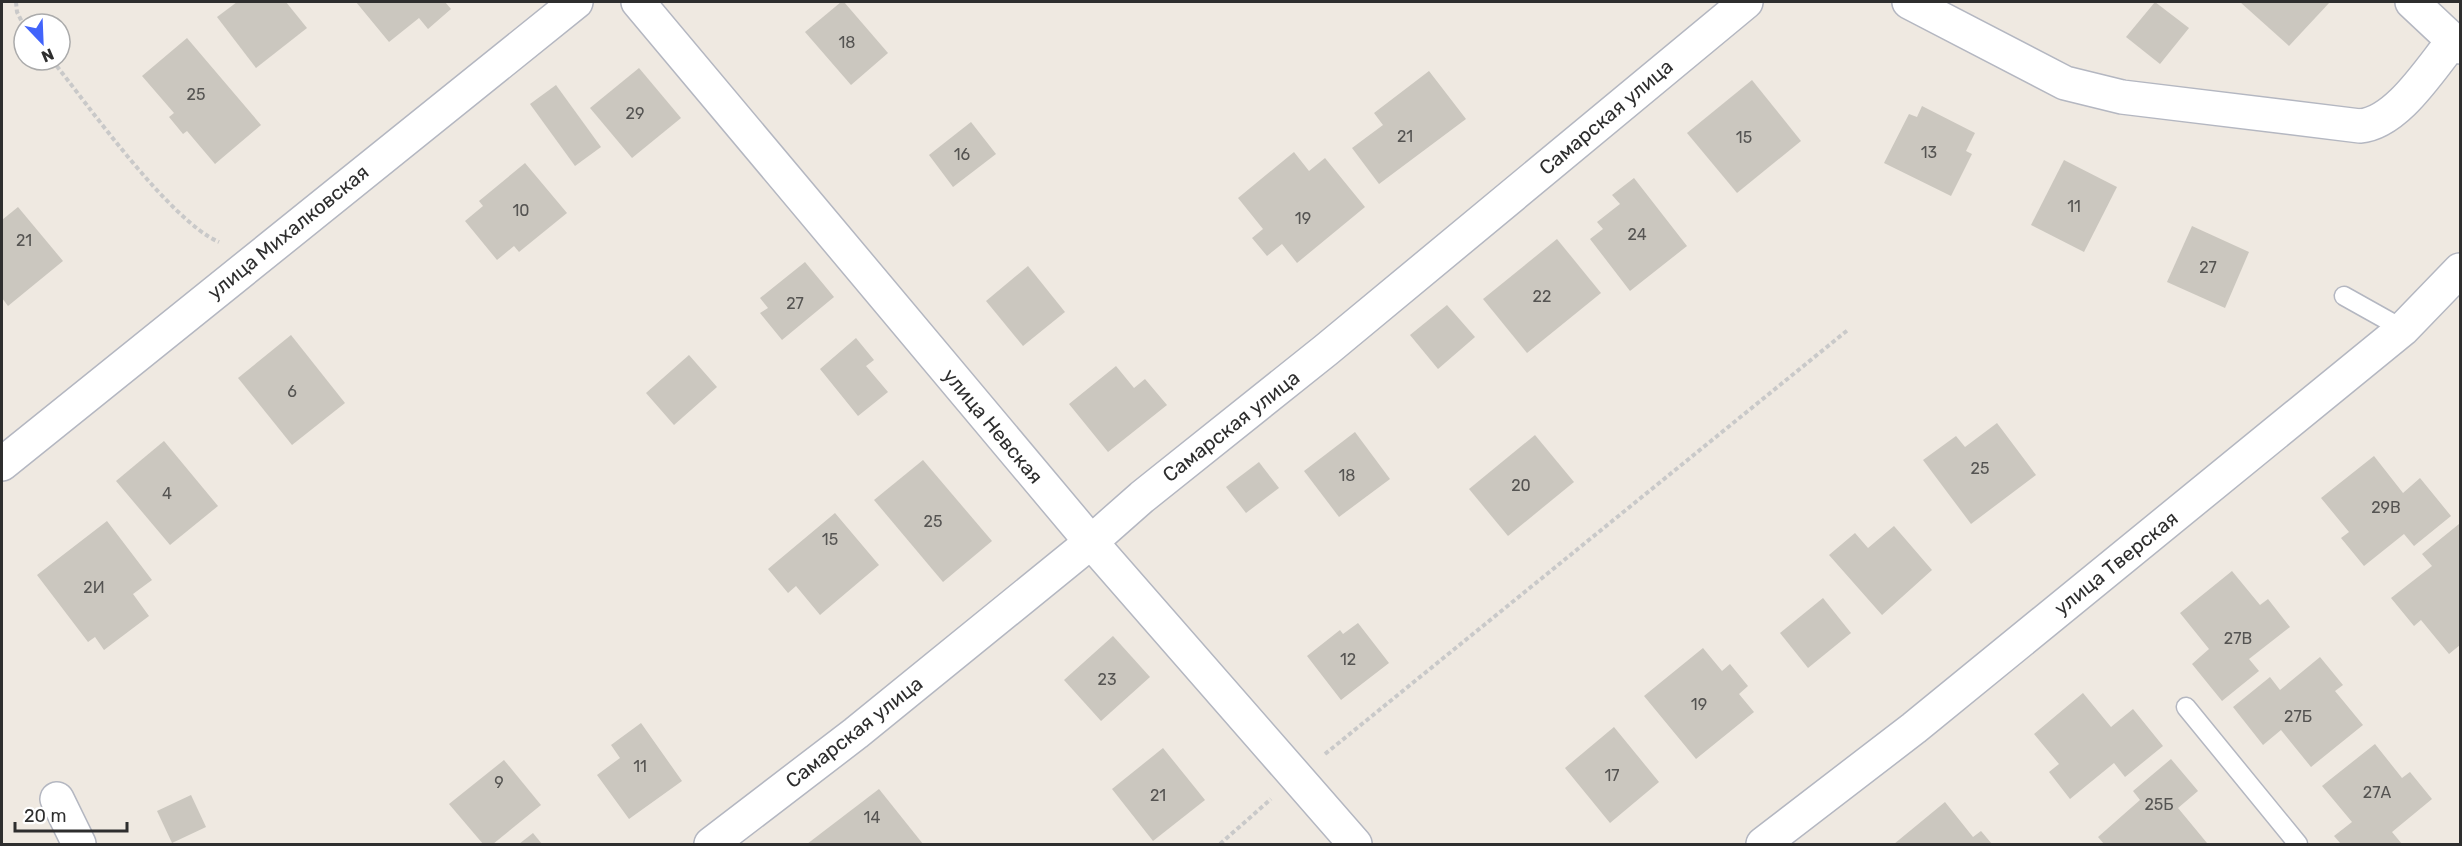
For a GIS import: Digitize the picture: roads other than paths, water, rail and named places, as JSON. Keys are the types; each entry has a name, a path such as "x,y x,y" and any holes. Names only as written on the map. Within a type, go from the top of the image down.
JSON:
{"street":[{"name":"улица Михалковская","path":"2,464 576,2"},
{"name":"улица Невская","path":"638,2 1091,542 1298,776 1355,844"},
{"name":"Самарская улица","path":"711,844 856,733 1091,542 1142,497 1326,350 1746,2"},
{"path":"1909,2 2066,83 2122,98 2360,126 2372,125 2391,114 2457,44 2412,2"},
{"name":"улица Тверская","path":"1763,844 1914,728 2403,329 2460,270"},
{"path":"57,799 79,844"}],"lane":[{"path":"2344,296 2403,329"},
{"path":"2186,707 2298,844"}]}
